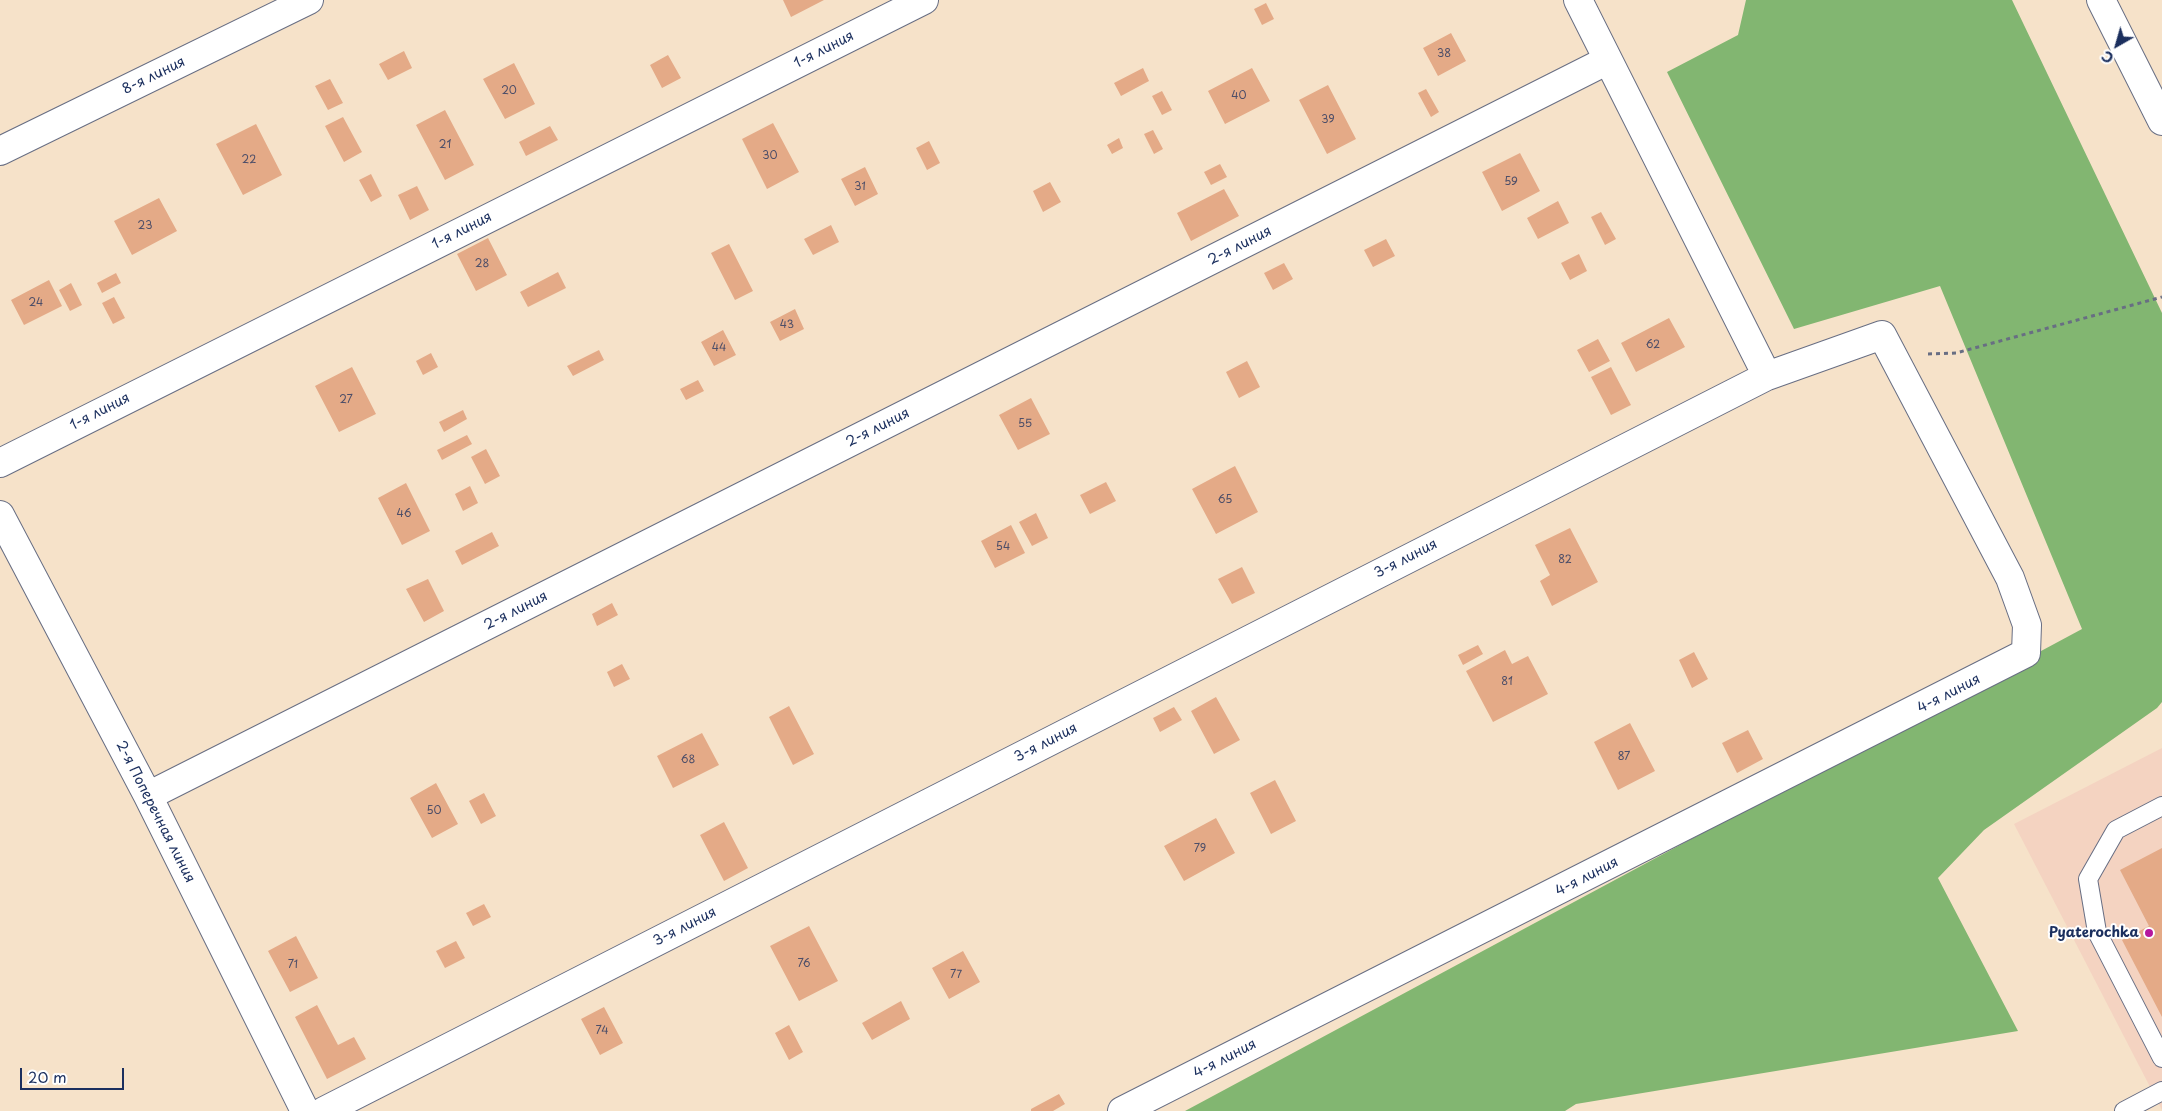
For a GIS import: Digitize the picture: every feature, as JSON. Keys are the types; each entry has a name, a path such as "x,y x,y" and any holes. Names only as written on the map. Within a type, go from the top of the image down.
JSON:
{"street":[{"name":"8-я линия","path":"0,151 309,0"},
{"name":"1-я линия","path":"0,463 924,0"},
{"path":"1578,0 1767,376"},
{"path":"2101,0 2162,121"},
{"name":"2-я линия","path":"148,796 1608,60"},
{"name":"3-я линия","path":"324,1111 1767,376 1882,335 1893,355"},
{"name":"4-я линия","path":"1122,1111 1999,669 2026,653 2027,626 2010,578 1893,355"},
{"name":"2-я Поперечная линия","path":"0,515 148,796 305,1111"}],"lane":[{"path":"2162,806 2116,830 2088,879 2097,932 2162,1058"},
{"path":"2124,1111 2162,1091"}],"path":[{"path":"1893,355 1956,353 2162,297"}],"shaded area":[{"path":"2162,748 2162,1110 2014,824"}],"green space":[{"path":"1746,0 2012,0 2162,313 2162,702 2157,708 1984,830 1938,878 2018,1031 1576,1104 1565,1111 1185,1111 2082,629 1940,286 1794,329 1667,72 1738,35"}],"building":[{"path":"783,0 824,0 791,17"},
{"path":"1266,3 1274,19 1262,25 1254,9"},
{"path":"1451,33 1466,61 1438,76 1423,48"},
{"path":"404,51 412,68 388,80 379,64"},
{"path":"668,55 681,78 662,88 650,65"},
{"path":"514,63 535,104 505,119 483,79"},
{"path":"1143,68 1149,81 1121,96 1114,83"},
{"path":"1252,68 1270,101 1225,124 1208,91"},
{"path":"330,79 343,103 328,110 315,86"},
{"path":"1328,85 1356,139 1327,154 1299,100"},
{"path":"1426,89 1439,112 1431,117 1418,93"},
{"path":"1162,91 1172,110 1162,115 1152,96"},
{"path":"445,110 474,165 445,180 416,125"},
{"path":"343,117 362,152 344,162 325,126"},
{"path":"773,123 799,172 767,189 742,139"},
{"path":"256,124 282,175 243,195 216,144"},
{"path":"550,126 558,140 526,156 519,142"},
{"path":"1153,130 1163,149 1154,154 1144,134"},
{"path":"1119,138 1123,148 1112,154 1107,145"},
{"path":"929,141 940,163 927,170 916,148"},
{"path":"1520,153 1540,191 1502,211 1482,172"},
{"path":"1220,164 1227,177 1211,185 1204,172"},
{"path":"865,167 878,194 855,206 841,179"},
{"path":"371,174 382,196 371,202 359,180"},
{"path":"1050,182 1061,202 1043,212 1033,191"},
{"path":"417,186 429,210 410,220 398,195"},
{"path":"1224,189 1239,216 1191,241 1177,213"},
{"path":"159,198 177,231 132,255 114,221"},
{"path":"1558,201 1569,223 1538,239 1527,218"},
{"path":"1601,212 1616,239 1605,245 1591,217"},
{"path":"831,225 839,242 813,255 804,239"},
{"path":"488,238 507,275 476,291 457,254"},
{"path":"1386,239 1395,256 1373,267 1364,250"},
{"path":"729,244 753,291 735,300 711,253"},
{"path":"1579,254 1587,271 1570,280 1561,263"},
{"path":"1284,263 1293,279 1273,290 1264,273"},
{"path":"558,272 566,288 528,307 520,292"},
{"path":"116,273 121,283 102,293 97,283"},
{"path":"49,280 62,306 24,325 11,300"},
{"path":"71,283 82,305 70,311 59,290"},
{"path":"114,297 125,318 113,324 102,303"},
{"path":"795,309 804,329 780,341 770,322"},
{"path":"1669,318 1685,347 1636,372 1621,343"},
{"path":"723,330 736,355 714,366 701,342"},
{"path":"1598,339 1610,361 1589,372 1577,350"},
{"path":"599,350 604,360 573,376 567,366"},
{"path":"431,353 438,367 423,375 416,361"},
{"path":"1247,361 1260,387 1239,398 1226,372"},
{"path":"352,367 376,414 339,432 315,386"},
{"path":"1611,367 1631,405 1611,415 1591,377"},
{"path":"698,380 704,391 686,400 680,389"},
{"path":"1031,398 1050,434 1018,450 999,415"},
{"path":"463,410 467,419 444,432 439,422"},
{"path":"467,435 472,444 442,460 437,450"},
{"path":"486,449 500,476 485,484 471,457"},
{"path":"1235,466 1258,512 1216,534 1192,489"},
{"path":"1106,482 1116,501 1090,514 1080,495"},
{"path":"406,483 430,531 402,545 378,498"},
{"path":"470,486 478,503 463,511 455,494"},
{"path":"1036,513 1048,538 1032,546 1019,522"},
{"path":"1011,525 1025,553 995,568 981,541"},
{"path":"1570,528 1598,582 1552,606 1540,581 1550,575 1535,545"},
{"path":"492,532 499,546 462,565 455,551"},
{"path":"1242,567 1255,593 1232,604 1218,579"},
{"path":"428,579 444,611 424,622 406,589"},
{"path":"612,603 618,615 597,626 592,614"},
{"path":"1478,645 1483,654 1463,665 1458,655"},
{"path":"1505,650 1512,664 1528,656 1548,694 1493,722 1466,671"},
{"path":"1694,652 1708,679 1692,688 1679,660"},
{"path":"622,664 630,679 614,687 607,672"},
{"path":"1216,697 1240,740 1214,754 1191,711"},
{"path":"789,706 814,754 793,765 769,717"},
{"path":"1174,707 1182,720 1160,732 1153,718"},
{"path":"1630,723 1655,771 1618,790 1594,742"},
{"path":"1748,730 1763,759 1737,773 1722,743"},
{"path":"702,733 719,765 673,788 657,756"},
{"path":"1275,780 1296,821 1271,834 1250,793"},
{"path":"436,783 458,824 432,838 410,798"},
{"path":"484,793 496,816 481,824 469,801"},
{"path":"1216,818 1235,853 1184,881 1164,846"},
{"path":"724,822 748,868 724,881 700,835"},
{"name":"Pyaterochka","path":"2162,848 2162,1017 2122,940 2149,926 2120,870"},
{"path":"484,904 491,917 473,926 466,913"},
{"path":"809,926 838,981 799,1001 770,946"},
{"path":"296,936 318,978 290,992 268,951"},
{"path":"456,941 465,958 445,968 436,951"},
{"path":"963,951 980,982 949,999 932,968"},
{"path":"901,1001 910,1019 872,1040 862,1023"},
{"path":"317,1005 338,1045 354,1037 366,1059 327,1079 295,1017"},
{"path":"604,1007 623,1043 600,1055 581,1019"},
{"path":"789,1025 803,1052 789,1060 775,1033"},
{"path":"1059,1094 1065,1104 1053,1111 1031,1111 1031,1109"}],"place":[{"name":"Pyaterochka","path":"2149,933"}]}
